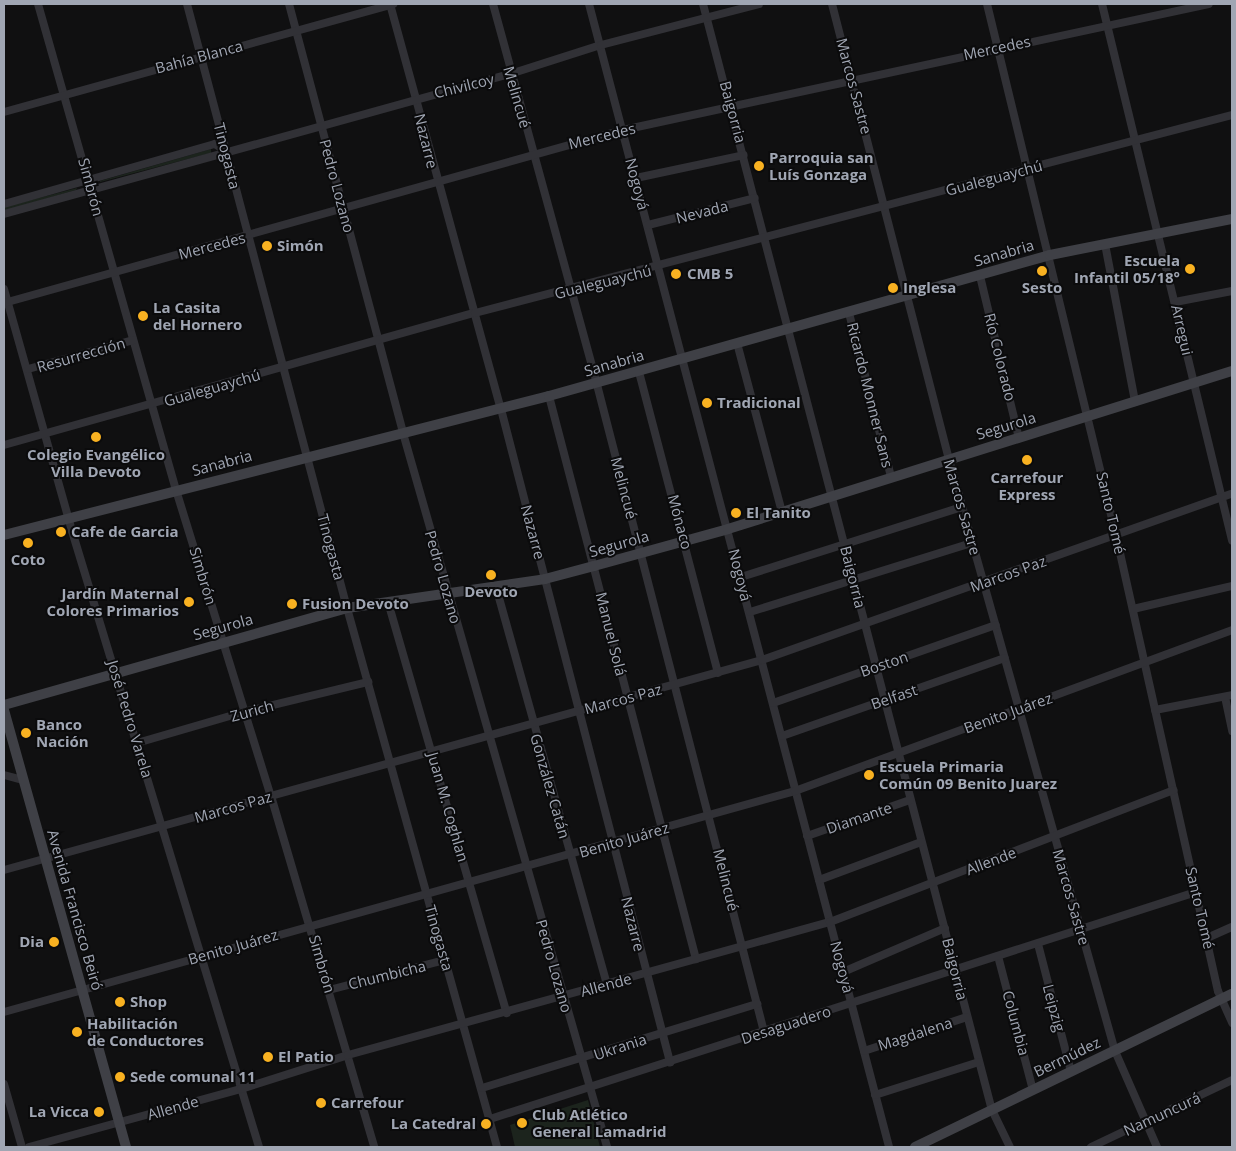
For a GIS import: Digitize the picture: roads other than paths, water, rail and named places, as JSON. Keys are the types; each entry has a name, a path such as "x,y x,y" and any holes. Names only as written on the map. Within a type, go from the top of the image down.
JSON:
{"street":[{"name":"Simbrón","path":"38,4 176,490 310,925 374,1147"},
{"name":"Tinogasta","path":"187,4 347,608 497,1147"},
{"name":"Pedro Lozano","path":"289,4 403,433 562,997 607,1147"},
{"name":"Bahía Blanca","path":"4,112 392,4"},
{"name":"Nazarre","path":"392,4 436,181 501,409 614,844 645,974 670,1062"},
{"name":"Melincué","path":"493,4 510,74 571,290 676,685 764,1032"},
{"name":"Nogoyá","path":"589,4 684,358 889,1147"},
{"name":"Baigorria","path":"703,4 790,329 883,701 979,1062 992,1110 1010,1147"},
{"name":"Chivilcoy","path":"4,214 415,98 510,74 601,44 759,4"},
{"name":"Marcos Sastre","path":"832,4 962,508 1114,1051 1157,1147"},
{"name":"Santo Tomé","path":"987,4 1029,169 1116,535 1221,1000 1232,1023"},
{"name":"Arregui","path":"1102,4 1160,232 1232,540"},
{"name":"Mercedes","path":"6,303 623,130 1209,4"},
{"name":"Gualeguaychú","path":"4,445 152,406 475,313 660,267 1232,115"},
{"path":"4,204 215,144 226,151"},
{"path":"636,178 744,155"},
{"name":"Nevada","path":"648,225 755,198"},
{"name":"Sanabria","path":"4,535 308,456 501,409 1050,256 1232,218"},
{"path":"1105,244 1135,402"},
{"name":"Río Colorado","path":"980,276 1019,438"},
{"name":"José Pedro Varela","path":"4,289 6,303 28,369 68,518 203,956 259,1147"},
{"path":"1175,302 1232,291"},
{"name":"Ricardo Monner Sans","path":"849,313 891,477"},
{"name":"Resurrección","path":"28,369 133,340"},
{"path":"737,343 782,512"},
{"name":"Segurola","path":"4,705 347,608 545,579 686,541 1232,371"},
{"name":"Mónaco","path":"639,372 686,541 718,673"},
{"name":"Manuel Solá","path":"549,396 594,566 626,699 696,959"},
{"name":"Marcos Paz","path":"4,870 762,660 1232,494"},
{"path":"741,577 962,508"},
{"path":"750,612 972,543"},
{"path":"1133,609 1232,586"},
{"name":"González Catán","path":"496,587 607,985"},
{"name":"Juan M. Coghlan","path":"388,602 507,1013"},
{"name":"Boston","path":"773,703 996,625"},
{"name":"Benito Juárez","path":"4,1012 426,893 614,844 795,791 1020,710 1232,630"},
{"name":"Belfast","path":"782,736 1005,658"},
{"name":"Zurich","path":"137,744 244,712 368,682"},
{"path":"1156,710 1228,696 1232,731"},
{"name":"Avenida Francisco Beiró","path":"4,710 6,729 23,780 126,1147"},
{"path":"4,775 23,780"},
{"name":"Allende","path":"29,1147 241,1089 348,1055 507,1013 696,959 743,948 830,922 933,884 1173,790"},
{"name":"Diamante","path":"807,836 910,800"},
{"path":"819,880 922,842"},
{"name":"Desaguadero","path":"490,1119 1196,892"},
{"path":"1207,938 1232,927"},
{"path":"843,972 944,928"},
{"name":"Leipzig","path":"1038,944 1071,1072"},
{"name":"Columbia","path":"998,956 1033,1090"},
{"name":"Chumbicha","path":"329,990 445,960"},
{"name":"Bermúdez","path":"915,1147 1232,994"},
{"name":"Ukrania","path":"482,1088 582,1060 757,1004"},
{"name":"Magdalena","path":"864,1051 967,1017"},
{"path":"875,1095 979,1062"},
{"name":"Namuncurá","path":"1091,1147 1232,1080"},
{"path":"4,1084 22,1147"}],"place":[{"name":"Parroquia san Luís Gonzaga","path":"759,166"},
{"name":"Simón","path":"267,246"},
{"name":"Escuela Infantil 05/18°","path":"1190,269"},
{"name":"Sesto","path":"1042,271"},
{"name":"CMB 5","path":"676,274"},
{"name":"Inglesa","path":"893,288"},
{"name":"La Casita del Hornero","path":"143,316"},
{"name":"Tradicional","path":"707,403"},
{"name":"Colegio Evangélico Villa Devoto","path":"96,437"},
{"name":"Carrefour Express","path":"1027,460"},
{"name":"El Tanito","path":"736,513"},
{"name":"Cafe de Garcia","path":"61,532"},
{"name":"Coto","path":"28,543"},
{"name":"Devoto","path":"491,575"},
{"name":"Jardín Maternal Colores Primarios","path":"189,602"},
{"name":"Fusion Devoto","path":"292,604"},
{"name":"Banco Nación","path":"26,733"},
{"name":"Escuela Primaria Común 09 Benito Juarez","path":"869,775"},
{"name":"Dia","path":"54,942"},
{"name":"Shop","path":"120,1002"},
{"name":"Habilitación de Conductores","path":"77,1032"},
{"name":"El Patio","path":"268,1057"},
{"name":"Sede comunal 11","path":"120,1077"},
{"name":"Carrefour","path":"321,1103"},
{"name":"La Vicca","path":"99,1112"},
{"name":"Club Atlético General Lamadrid","path":"522,1123"},
{"name":"La Catedral","path":"486,1124"}]}
